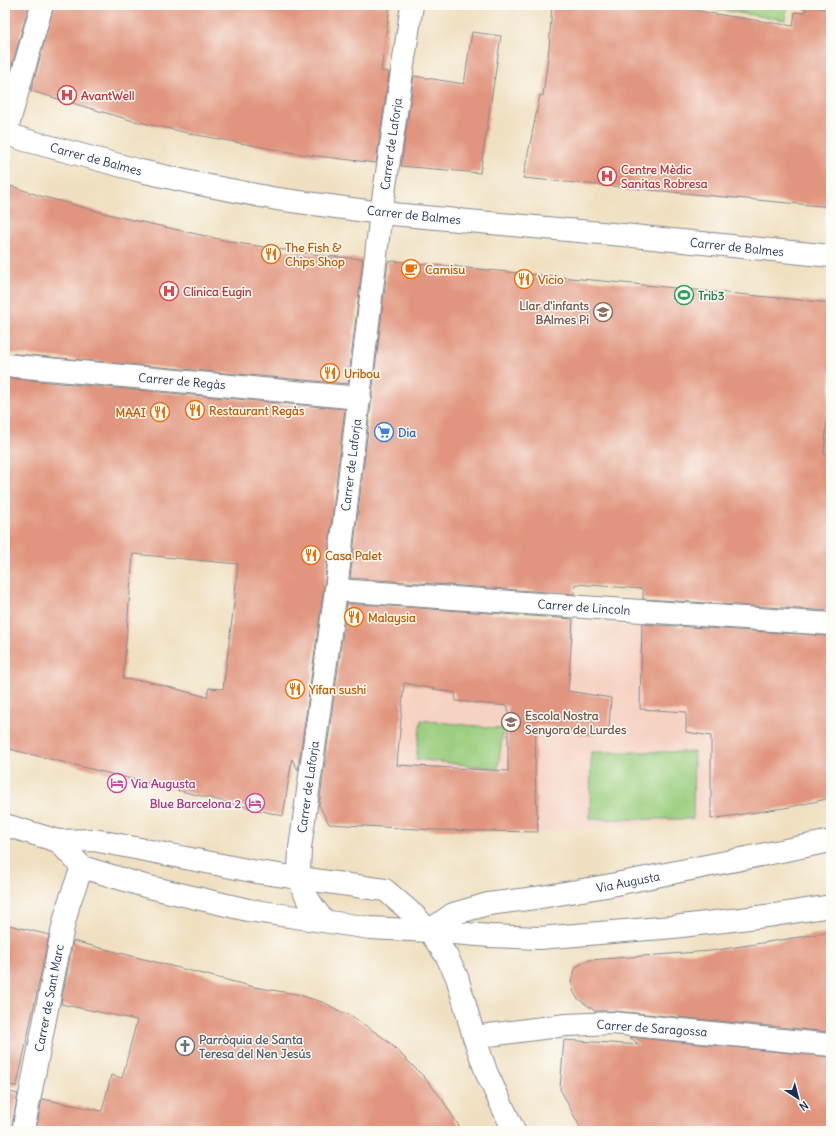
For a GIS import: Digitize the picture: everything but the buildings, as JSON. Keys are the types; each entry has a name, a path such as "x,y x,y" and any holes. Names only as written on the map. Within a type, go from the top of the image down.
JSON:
{"street":[{"path":"5,134 42,5"},
{"name":"Carrer de Laforja","path":"323,920 310,903 300,878 300,848 336,590 381,212 412,5"},
{"name":"Carrer de Balmes","path":"5,134 141,171 277,199 381,212 831,256"},
{"name":"Carrer de Regàs","path":"5,365 360,398"},
{"name":"Carrer de Lincoln","path":"336,590 831,624"},
{"path":"5,826 58,841 94,840 257,872 385,890 413,914 429,931 446,955 456,977 487,1074 514,1131"},
{"path":"58,841 82,867 145,886 248,910 370,928 539,938 673,927 774,915 831,906"},
{"name":"Via Augusta","path":"429,931 453,914 488,904 606,886 831,841"},
{"name":"Carrer de Sant Marc","path":"24,1131 68,903 82,867"},
{"name":"Carrer de Saragossa","path":"474,1037 566,1025 613,1023 831,1045"}],"shaded area":[{"name":"Escola Nostra Senyora de Lurdes","path":"572,622 642,627 640,708 686,712 711,736 711,819 538,832 435,830 335,825 328,821 325,814 342,672 455,693"}],"green space":[{"path":"687,5 788,5 785,20"},
{"path":"421,720 503,729 498,769 416,759"},
{"path":"591,752 694,752 693,819 590,819"}],"place":[{"name":"AvantWell","path":"67,95"},
{"name":"Centre Mèdic Sanitas Robresa","path":"607,176"},
{"name":"The Fish & Chips Shop","path":"271,254"},
{"name":"Camisu","path":"411,269"},
{"name":"Vicio","path":"524,279"},
{"name":"Clinica Eugin","path":"169,291"},
{"name":"Trib3","path":"684,295"},
{"name":"Llar d'infants BAlmes Pi","path":"603,312"},
{"name":"Uribou","path":"330,373"},
{"name":"Restaurant Regàs","path":"195,410"},
{"name":"MAAI","path":"160,412"},
{"name":"Dia","path":"384,432"},
{"name":"Casa Palet","path":"311,555"},
{"name":"Malaysia","path":"354,617"},
{"name":"Yifan sushi","path":"295,689"},
{"name":"Escola Nostra Senyora de Lurdes","path":"511,722"},
{"name":"Via Augusta","path":"117,783"},
{"name":"Blue Barcelona 2","path":"255,803"},
{"name":"Parròquia de Santa Teresa del Nen Jesús","path":"185,1046"}]}
